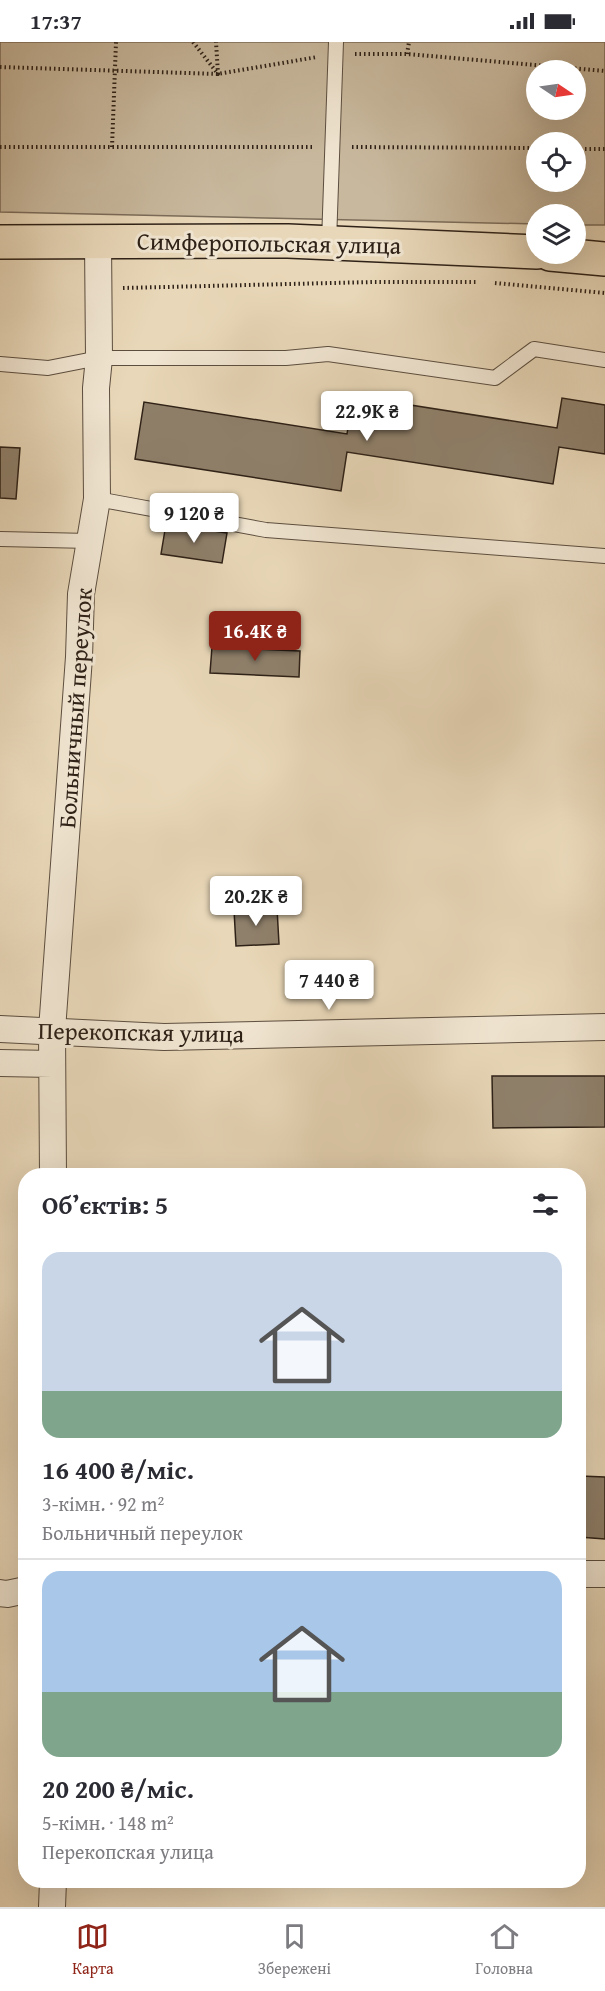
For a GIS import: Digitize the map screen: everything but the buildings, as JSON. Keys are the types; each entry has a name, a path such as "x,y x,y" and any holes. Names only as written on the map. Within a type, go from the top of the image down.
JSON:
{"highway":[{"name":"Симферопольская улица","path":"0,242 329,242 526,251"},
{"path":"586,257 605,259"}],"street":[{"name":"Больничный переулок","path":"53,1168 52,1030 78,669 81,594 97,499 98,241"},
{"name":"Перекопская улица","path":"0,1029 164,1037 605,1027"},
{"name":"Перекопская улица","path":"0,1063 52,1064"},
{"path":"586,1574 605,1574"},
{"path":"0,1593 18,1592"},
{"path":"52,1888 52,1907"}],"lane":[{"path":"329,242 336,48"},
{"path":"0,364 48,368 99,358 286,358 327,354 495,378 534,349 605,360"},
{"path":"97,499 266,530 605,556"},
{"path":"0,539 90,541"}],"path":[{"path":"112,147 116,42"},
{"path":"193,42 218,74"},
{"path":"216,42 218,74"},
{"path":"407,54 409,42"},
{"path":"0,67 152,70 218,74 336,48 605,71"},
{"path":"0,147 526,148"},
{"path":"586,148 605,149"},
{"path":"98,289 373,282 482,282"},
{"path":"492,282 605,293"}],"shaded area":[{"path":"0,42 605,42 605,225 586,225 586,204 526,204 526,224 0,212"}]}
